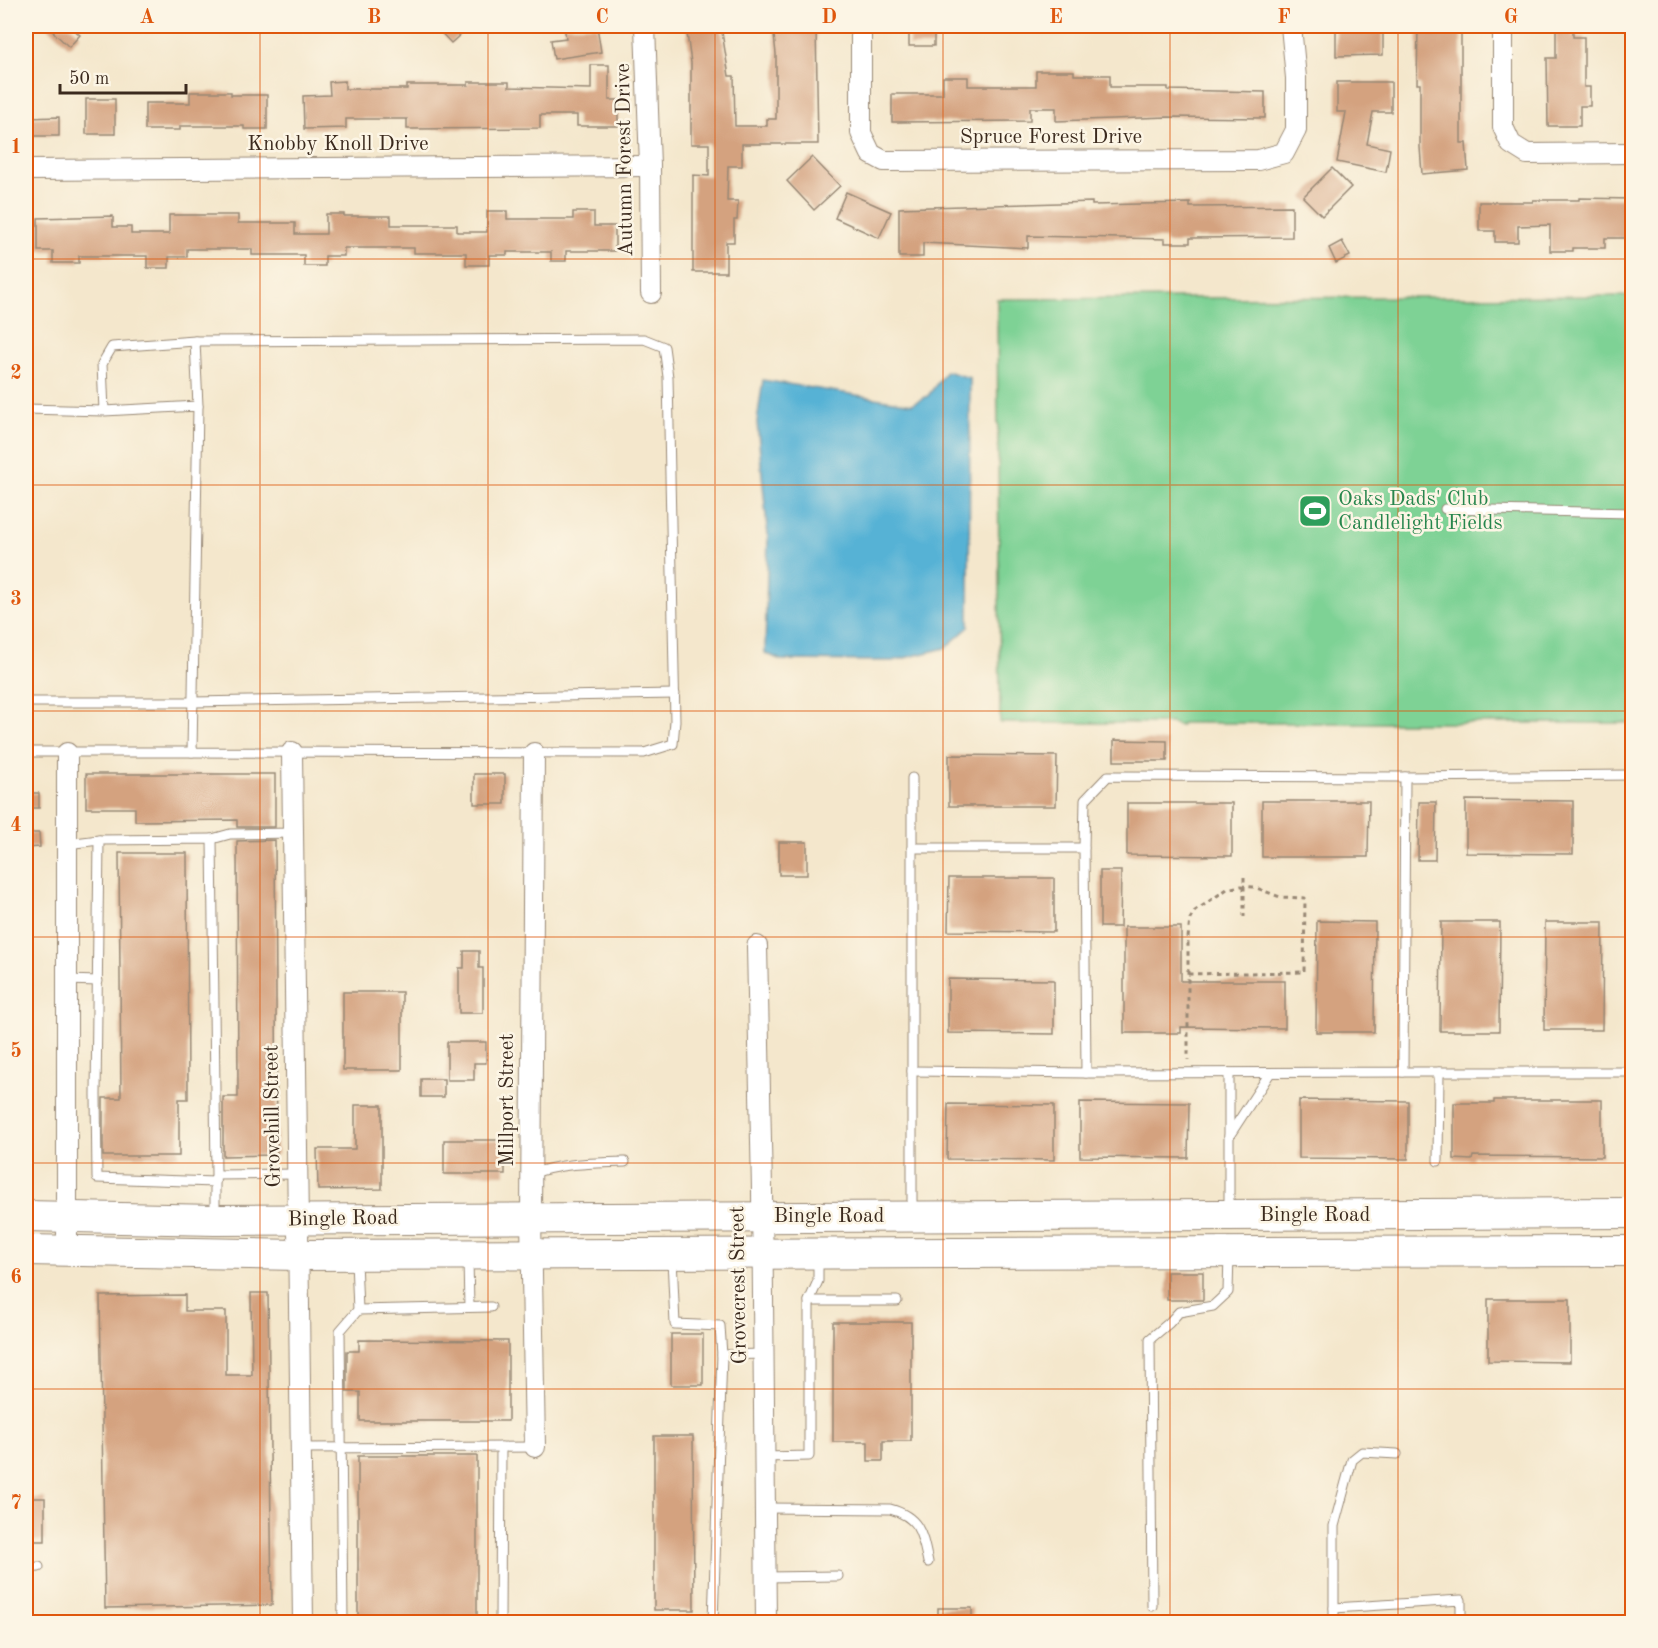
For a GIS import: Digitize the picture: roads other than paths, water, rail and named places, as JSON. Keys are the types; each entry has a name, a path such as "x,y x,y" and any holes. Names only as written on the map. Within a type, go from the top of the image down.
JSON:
{"main road":[{"name":"Bingle Road","path":"26,1216 215,1220 1632,1213"},
{"path":"1229,1216 1229,1253"},
{"name":"Bingle Road","path":"26,1250 298,1255 1632,1251"}],"street":[{"name":"Autumn Forest Drive","path":"645,26 650,166 651,293"},
{"name":"Spruce Forest Drive","path":"861,26 861,133 871,154 884,161 1258,160 1284,153 1296,130 1296,78 1291,26"},
{"path":"1503,26 1503,127 1511,144 1527,154 1632,153"},
{"name":"Knobby Knoll Drive","path":"26,170 650,166"},
{"path":"67,753 67,1250"},
{"name":"Grovehill Street","path":"292,753 303,1623"},
{"name":"Millport Street","path":"534,753 531,1253 535,1447"},
{"name":"Grovecrest Street","path":"757,946 766,1623"}],"lane":[{"path":"26,753 644,753 673,744 675,694 668,377 664,347 644,339 195,341 112,347 102,363 104,411"},
{"path":"192,752 198,406 195,341"},
{"path":"26,409 104,411 198,406"},
{"path":"1444,509 1632,513"},
{"path":"26,702 193,702 675,694"},
{"path":"1086,1073 1085,801 1108,776 1632,775"},
{"path":"1403,1072 1405,777"},
{"path":"912,778 912,1216"},
{"path":"67,844 99,840 212,839 230,834 294,833"},
{"path":"212,839 215,1220"},
{"path":"99,840 97,1178 216,1178 298,1174"},
{"path":"912,848 1084,848"},
{"path":"66,980 98,981"},
{"path":"912,1071 1632,1072"},
{"path":"1438,1161 1439,1072"},
{"path":"1229,1073 1229,1216"},
{"path":"1229,1136 1270,1073"},
{"path":"531,1174 550,1167 571,1164 625,1162"},
{"path":"468,1253 469,1307"},
{"path":"672,1253 675,1324 720,1326 722,1355 713,1623"},
{"path":"764,1456 808,1456 809,1301 818,1281 818,1253"},
{"path":"1152,1606 1150,1339 1179,1312 1213,1306 1228,1292 1229,1253"},
{"path":"343,1623 340,1331 358,1310 356,1254"},
{"path":"809,1301 897,1301"},
{"path":"358,1310 491,1307"},
{"path":"722,1355 763,1354"},
{"path":"500,1623 501,1447"},
{"path":"301,1448 535,1447"},
{"path":"1334,1623 1334,1526 1352,1460 1362,1452 1397,1454"},
{"path":"765,1508 890,1509 903,1513 915,1522 923,1536 928,1562"},
{"path":"26,1568 39,1567"},
{"path":"766,1577 838,1576"},
{"path":"1334,1608 1461,1600 1461,1623"}],"water":[{"path":"946,371 970,378 969,627 945,648 892,661 781,660 765,653 768,536 757,422 763,380 912,404 928,396"}],"place":[{"name":"Oaks Dads' Club Candlelight Fields","path":"1315,511"}]}
